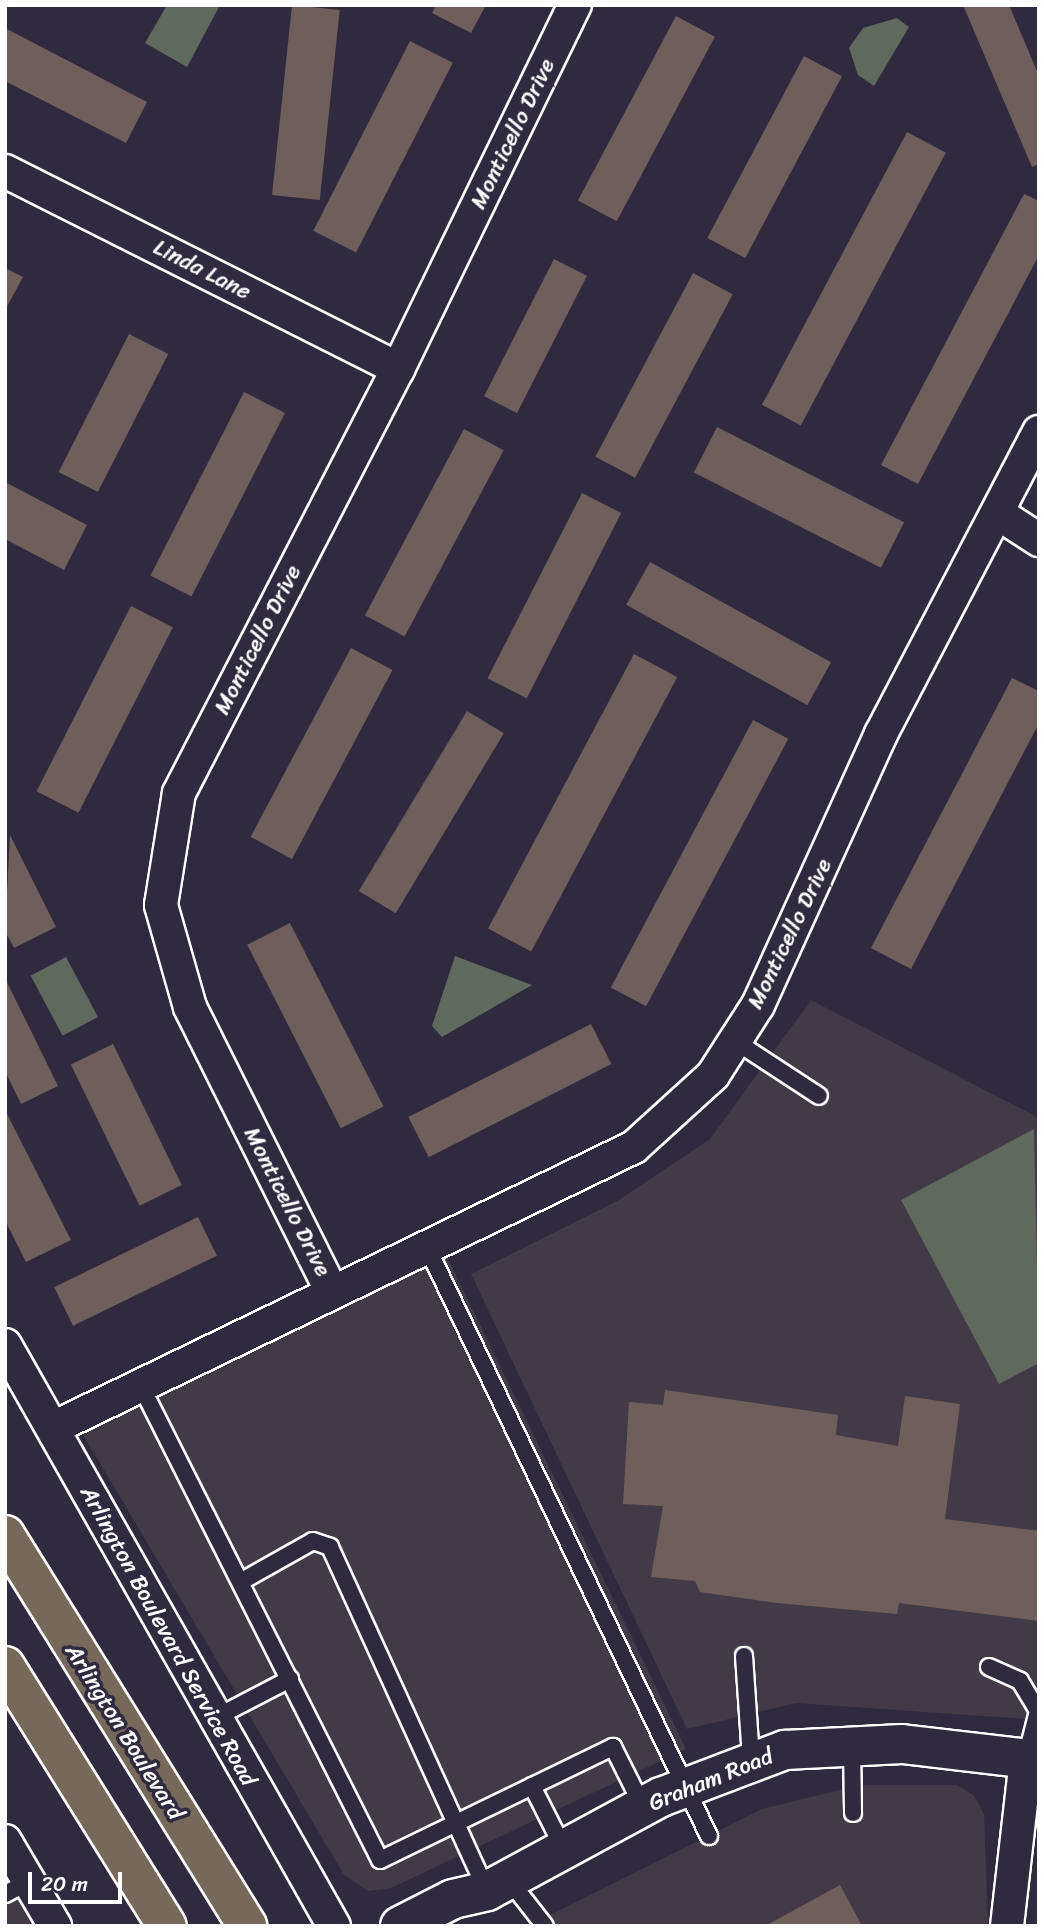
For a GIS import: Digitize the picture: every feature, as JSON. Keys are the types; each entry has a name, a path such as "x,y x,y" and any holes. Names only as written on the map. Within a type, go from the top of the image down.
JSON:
{"highway":[{"name":"Arlington Boulevard","path":"5,1535 247,1926"},
{"path":"5,1667 167,1926"}],"street":[{"name":"Monticello Drive","path":"332,1292 190,1007 161,905 179,793 398,369 575,5"},
{"name":"Linda Lane","path":"5,171 398,369"},
{"name":"Monticello Drive","path":"53,1428 634,1147 713,1075 735,1041 795,929 881,734 999,514 1039,432"},
{"path":"999,514 1039,540"},
{"name":"Arlington Boulevard Service Road","path":"5,1345 214,1719 334,1926"},
{"name":"Graham Road","path":"400,1926 453,1899 498,1886 643,1807 751,1760 852,1744 1032,1759"},
{"path":"1007,1926 1032,1759"},
{"path":"5,1841 17,1888 55,1926"},
{"name":"Graham Road","path":"460,1926 475,1917 498,1886"}],"lane":[{"path":"735,1041 819,1096"},
{"path":"427,1247 709,1836"},
{"path":"140,1384 242,1581 380,1860 612,1747 643,1807"},
{"path":"242,1581 313,1541 330,1547 458,1821 498,1886 545,1926"},
{"path":"744,1656 751,1760"},
{"path":"989,1667 1020,1681 1038,1711 1032,1759"},
{"path":"214,1719 290,1679"},
{"path":"852,1744 853,1813"},
{"path":"532,1786 564,1849"}],"shaded area":[{"path":"811,1000 1039,1118 1039,1720 796,1703 687,1729 471,1274 619,1200 710,1139"},
{"path":"439,1240 686,1749 391,1888 368,1891 344,1875 72,1416"},
{"path":"860,1785 957,1785 974,1796 984,1814 988,1926 528,1926 762,1809"},
{"path":"5,1868 40,1926 5,1926"}],"green space":[{"path":"167,5 220,5 187,67 145,43"},
{"path":"897,18 909,27 874,86 858,75 849,48 863,28"},
{"path":"455,956 532,985 442,1037 432,1026"},
{"path":"66,957 98,1017 63,1036 31,976"},
{"path":"1034,1129 1039,1363 999,1384 901,1200"}],"building":[{"path":"292,5 340,10 320,200 272,195"},
{"path":"436,5 486,5 471,33 432,13"},
{"path":"963,5 1009,5 1039,76 1039,164 1032,167"},
{"path":"676,16 715,37 617,221 578,201"},
{"path":"5,28 147,102 126,143 5,81"},
{"path":"410,41 453,63 356,253 313,231"},
{"path":"804,56 842,76 745,258 707,238"},
{"path":"907,132 946,153 801,425 762,405"},
{"path":"1024,194 1039,201 1039,255 918,484 881,465"},
{"path":"554,259 587,276 517,413 484,396"},
{"path":"5,268 23,277 5,310"},
{"path":"693,273 733,294 635,478 595,457"},
{"path":"129,334 168,354 98,492 59,472"},
{"path":"244,392 285,413 191,596 150,576"},
{"path":"717,427 904,522 881,568 694,472"},
{"path":"464,429 504,450 405,636 365,615"},
{"path":"5,482 87,525 64,570 5,539"},
{"path":"582,493 621,513 527,698 488,678"},
{"path":"650,562 831,662 807,705 626,605"},
{"path":"131,606 173,627 78,813 37,791"},
{"path":"351,648 392,670 292,859 251,837"},
{"path":"634,654 677,677 531,952 488,929"},
{"path":"1012,678 1039,691 1039,723 911,969 871,948"},
{"path":"467,711 504,733 396,913 359,891"},
{"path":"753,720 788,739 646,1006 611,988"},
{"path":"10,835 56,927 14,948 5,931"},
{"path":"290,923 384,1107 341,1128 247,945"},
{"path":"5,978 58,1086 21,1104 5,1071"},
{"path":"591,1024 611,1064 429,1157 408,1117"},
{"path":"113,1044 182,1185 140,1206 71,1065"},
{"path":"5,1110 71,1240 26,1262 5,1220"},
{"path":"198,1217 217,1256 73,1326 54,1287"},
{"path":"665,1390 838,1415 836,1435 898,1446 905,1396 960,1404 945,1519 1039,1531 1039,1621 899,1603 897,1614 777,1603 700,1592 695,1581 651,1577 663,1506 623,1504 629,1402 663,1405"},
{"path":"840,1885 862,1926 765,1926"}]}
